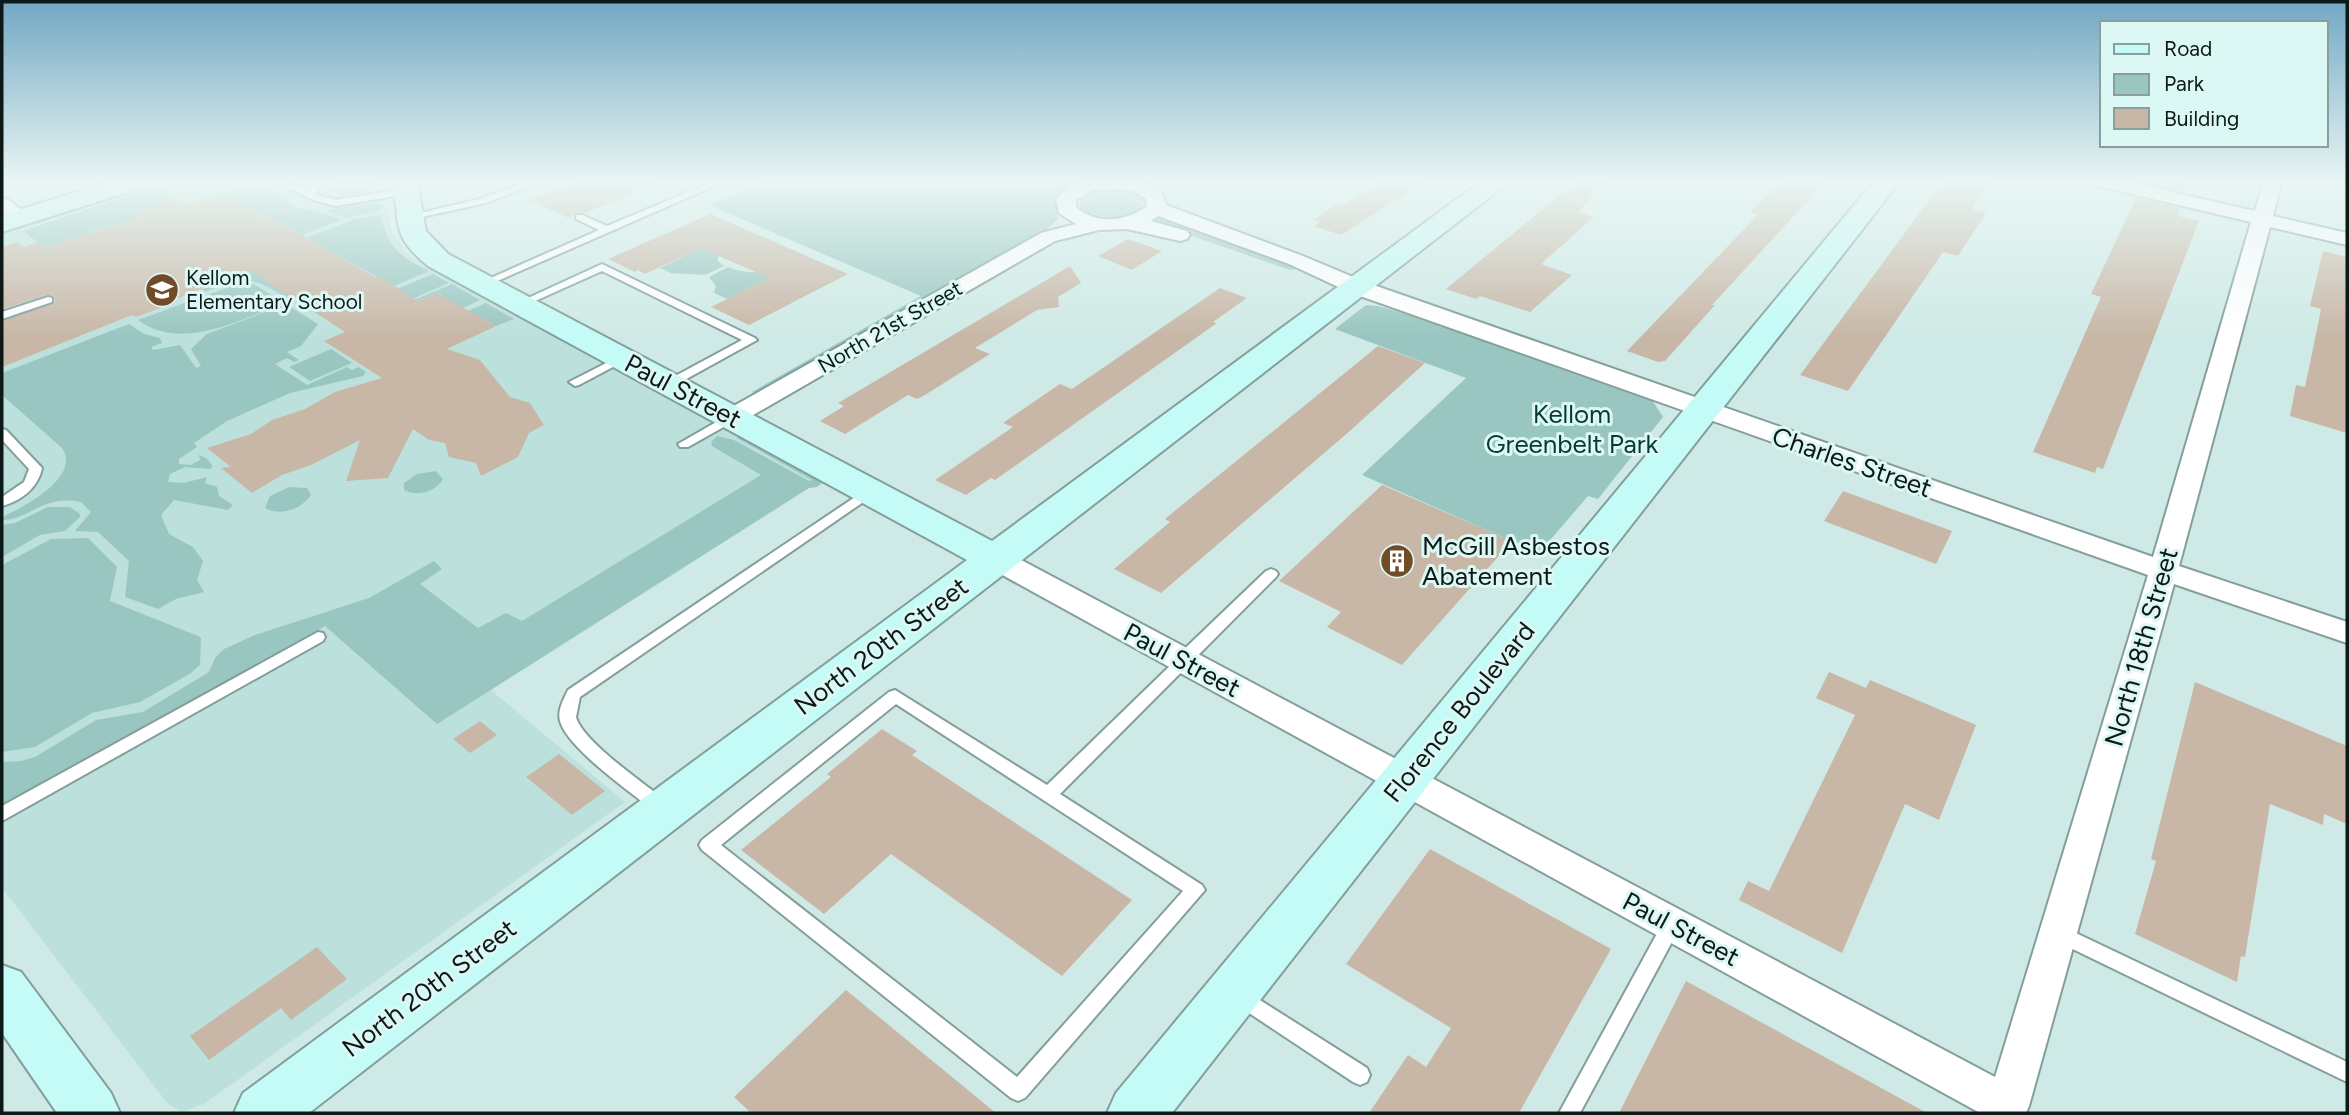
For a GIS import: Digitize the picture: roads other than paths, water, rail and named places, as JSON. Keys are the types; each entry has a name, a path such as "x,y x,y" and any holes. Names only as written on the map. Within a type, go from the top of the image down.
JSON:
{"street":[{"name":"Paul Street","path":"411,232 419,246 438,260 1183,660 2006,1109"},
{"path":"1048,237 1052,232"},
{"name":"North 21st Street","path":"732,417 1048,237 1067,232"},
{"path":"1171,232 1308,280 1357,287"},
{"path":"1237,232 1357,287"},
{"name":"North 20th Street","path":"263,1113 1430,232"},
{"name":"Florence Boulevard","path":"1136,1113 1846,232"},
{"name":"North 18th Street","path":"2006,1109 2163,570 2257,232"},
{"path":"2317,232 2347,239"},
{"name":"Charles Street","path":"1357,287 2347,633"},
{"path":"2,989 91,1113"}],"lane":[{"path":"482,284 602,232"},
{"path":"520,304 602,267 751,340 670,384"},
{"path":"2,316 48,300"},
{"path":"575,382 622,358"},
{"path":"684,443 732,417"},
{"path":"2,433 36,468 35,477 26,489 2,502"},
{"path":"665,809 594,751 570,725 567,709 574,694 870,491"},
{"path":"1048,795 1271,574"},
{"path":"2,814 318,637"},
{"path":"895,696 1048,795 1196,890 1018,1091 708,845 895,696"},
{"path":"1569,1113 1672,925"},
{"path":"2058,932 2347,1072"},
{"path":"1234,992 1360,1075"}],"place":[{"name":"Kellom Elementary School","path":"162,290"},
{"name":"McGill Asbestos Abatement","path":"1397,561"}],"park label":[{"name":"Kellom Greenbelt Park","path":"1572,429"}]}
